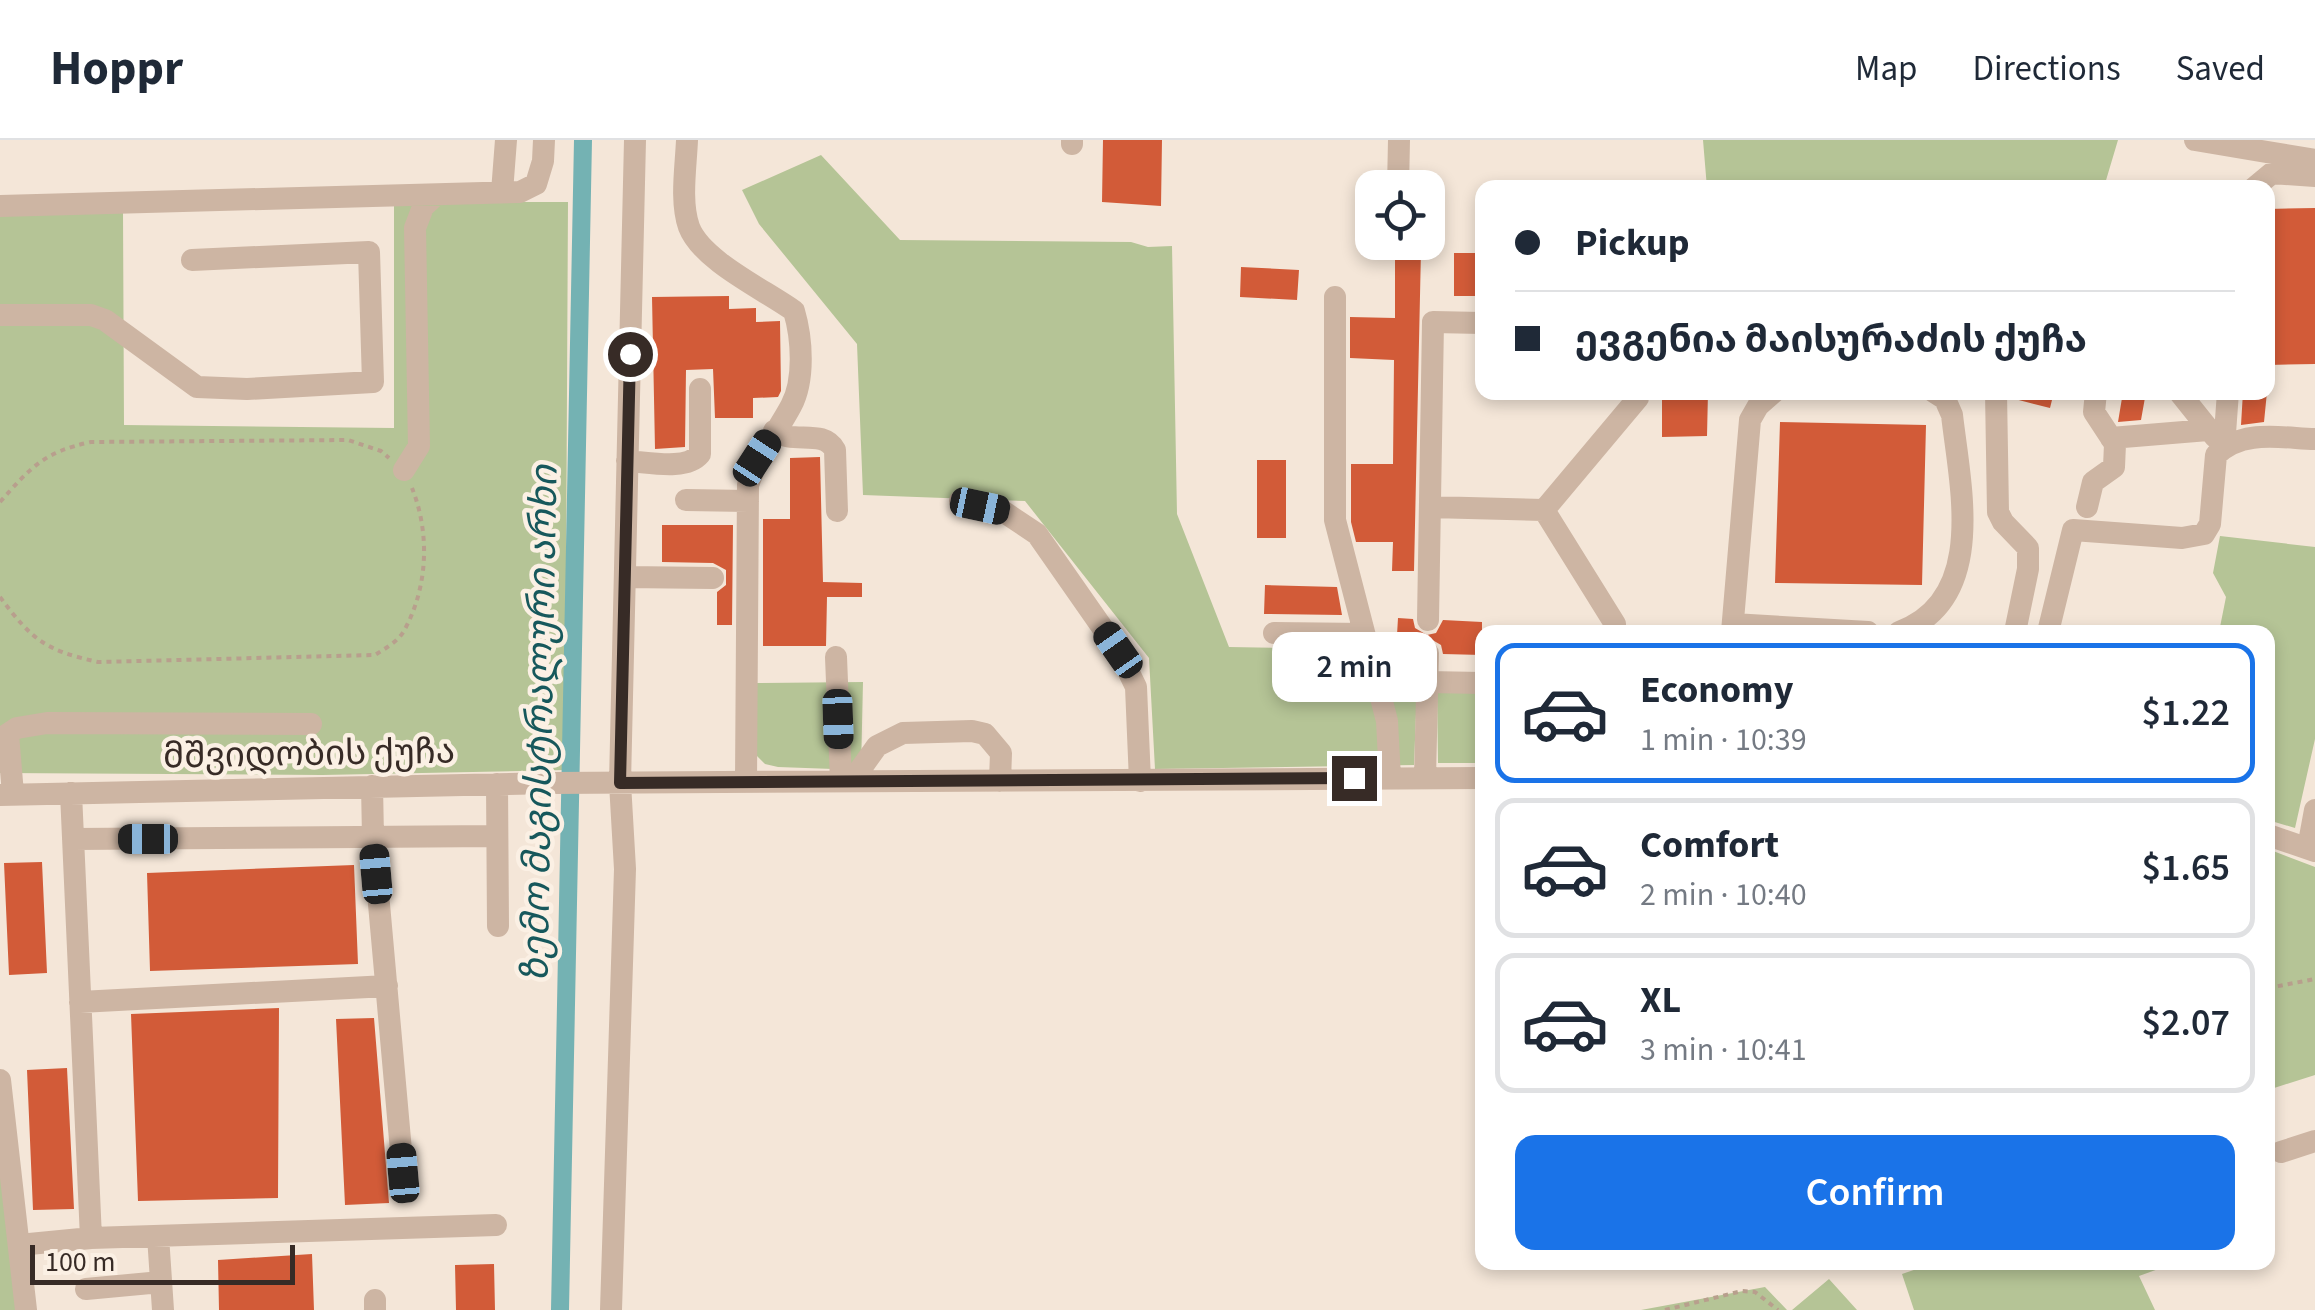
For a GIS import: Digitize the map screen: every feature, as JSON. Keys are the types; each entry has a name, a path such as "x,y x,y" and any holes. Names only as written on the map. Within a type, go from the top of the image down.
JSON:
{"street":[{"path":"502,192 506,140"},
{"path":"0,206 520,192 536,184 544,162 544,140"},
{"path":"611,1310 625,869 609,784 624,577 634,140"},
{"path":"687,140 686,211 697,242 794,311 798,324 800,380 792,404 757,458 748,484 746,782"},
{"path":"1398,170 1399,140"},
{"path":"2195,140 2315,160"},
{"path":"2264,180 2272,173 2315,176"},
{"path":"404,470 419,446 415,228 424,207 435,196"},
{"path":"0,315 91,314 197,387 248,390 373,382 370,252 192,260"},
{"path":"1334,298 1335,520 1387,721 1390,778"},
{"path":"1428,620 1433,322 1475,323"},
{"path":"627,461 696,460 700,454 700,390"},
{"path":"1544,510 1636,400"},
{"path":"1733,625 1750,420 1765,400"},
{"path":"1913,625 1948,590 1959,567 1964,529 1952,415 1945,400"},
{"path":"1996,400 1998,512 2028,548 2028,569 2016,625"},
{"path":"2087,507 2092,482 2114,467 2115,444 2094,412 2095,400"},
{"path":"2185,400 2216,438"},
{"path":"2050,625 2073,530 2182,538 2204,534 2210,524 2216,438 2226,400"},
{"path":"774,431 786,438 824,438 831,442 835,450 837,511"},
{"path":"2111,438 2315,439"},
{"path":"686,500 748,501"},
{"path":"960,502 1000,510 1037,534 1118,650 1136,687 1140,780"},
{"path":"1430,508 1544,510"},
{"path":"1544,510 1615,624"},
{"path":"624,577 712,578"},
{"path":"1274,633 1364,634"},
{"path":"1425,778 1428,654"},
{"path":"836,657 847,781"},
{"path":"1427,682 1475,683"},
{"path":"7,794 4,737 18,728 46,722 311,724"},
{"path":"847,781 877,746 903,733 972,731 985,734 1002,754 1000,781"},
{"name":"მშვიდობის ქუჩა","path":"7,794 552,782 1475,778"},
{"path":"497,784 498,926"},
{"path":"372,786 373,837 403,1173"},
{"path":"71,793 91,1238"},
{"path":"2275,837 2312,850 2315,810"},
{"path":"73,839 497,836"},
{"path":"80,1002 387,986"},
{"path":"0,1080 26,1310"},
{"path":"2281,1152 2315,1141"},
{"path":"19,1246 91,1238 496,1225"},
{"path":"158,1236 163,1310"},
{"path":"86,1290 161,1282"}],"path":[{"path":"0,502 28,470 60,448 91,442 348,440 381,451 404,470 423,525 425,557 404,632 375,655 98,662 58,653 39,641 0,597"},
{"path":"2275,987 2315,978"},
{"path":"1665,1310 1742,1291 1755,1292 1778,1310"}],"green space":[{"path":"1703,140 2118,140 2106,180 1706,180"},
{"path":"821,155 900,240 1131,242 1148,247 1172,246 1177,514 1229,647 1347,649 1347,689 1417,690 1414,765 1155,769 1149,658 1025,501 863,495 857,344 759,224 742,190"},
{"path":"394,202 568,202 565,770 322,775 0,773 0,214 123,212 124,425 394,428"},
{"path":"2220,536 2315,547 2315,739 2295,828 2275,822 2275,625 2220,625 2226,597 2213,573"},
{"path":"863,682 861,770 778,767 765,764 757,756 755,683"},
{"path":"1437,691 1475,692 1475,763 1438,763"},
{"path":"2275,852 2315,867 2315,1075 2275,1088"},
{"path":"0,1166 16,1310 0,1310"},
{"path":"1914,1270 2156,1270 2139,1276 2155,1310 1914,1310 1902,1274"},
{"path":"1829,1279 1857,1310 1792,1310"},
{"path":"1765,1287 1787,1310 1641,1310"}],"building":[{"path":"1103,140 1162,140 1161,206 1102,202"},
{"path":"2315,208 2315,364 2275,365 2275,209"},
{"path":"1454,253 1475,253 1475,296 1454,296"},
{"path":"1395,260 1421,260 1414,571 1392,571 1393,542 1356,542 1351,522 1351,464 1393,464 1394,360 1350,358 1350,317 1395,318"},
{"path":"1241,267 1299,270 1297,300 1240,297"},
{"path":"729,296 729,309 756,308 756,322 780,321 781,391 778,397 753,398 753,418 715,418 713,369 686,370 685,447 655,449 652,297"},
{"path":"1662,400 1708,400 1707,436 1662,437"},
{"path":"2019,400 2052,400 2050,408"},
{"path":"2122,400 2145,400 2141,420 2118,422"},
{"path":"2243,400 2266,400 2264,422 2241,425"},
{"path":"1780,422 1926,425 1922,585 1775,583"},
{"path":"820,457 823,582 862,583 862,597 827,597 826,646 763,646 763,519 790,519 790,458"},
{"path":"1257,460 1286,460 1286,538 1257,538"},
{"path":"662,525 733,525 732,625 717,625 717,592 726,585 726,570 713,563 662,562"},
{"path":"1265,585 1337,587 1342,615 1264,614"},
{"path":"1398,618 1413,619 1415,628 1427,635 1436,633 1443,620 1482,622 1475,625 1475,655 1443,654 1441,645 1429,638 1420,640 1413,653 1396,652"},
{"path":"42,862 47,973 9,975 4,863"},
{"path":"354,865 358,964 150,971 147,873"},
{"path":"279,1008 278,1198 138,1201 131,1014"},
{"path":"374,1018 389,1203 345,1205 336,1019"},
{"path":"67,1068 74,1209 33,1210 27,1070"},
{"path":"312,1254 314,1310 219,1310 218,1260"},
{"path":"494,1264 495,1310 456,1310 455,1265"}],"waterway":[{"name":"ზემო მაგისტრალური არხი","path":"560,1310 583,140"}],"route":[{"path":"630,354 620,783 1354,778"}]}
